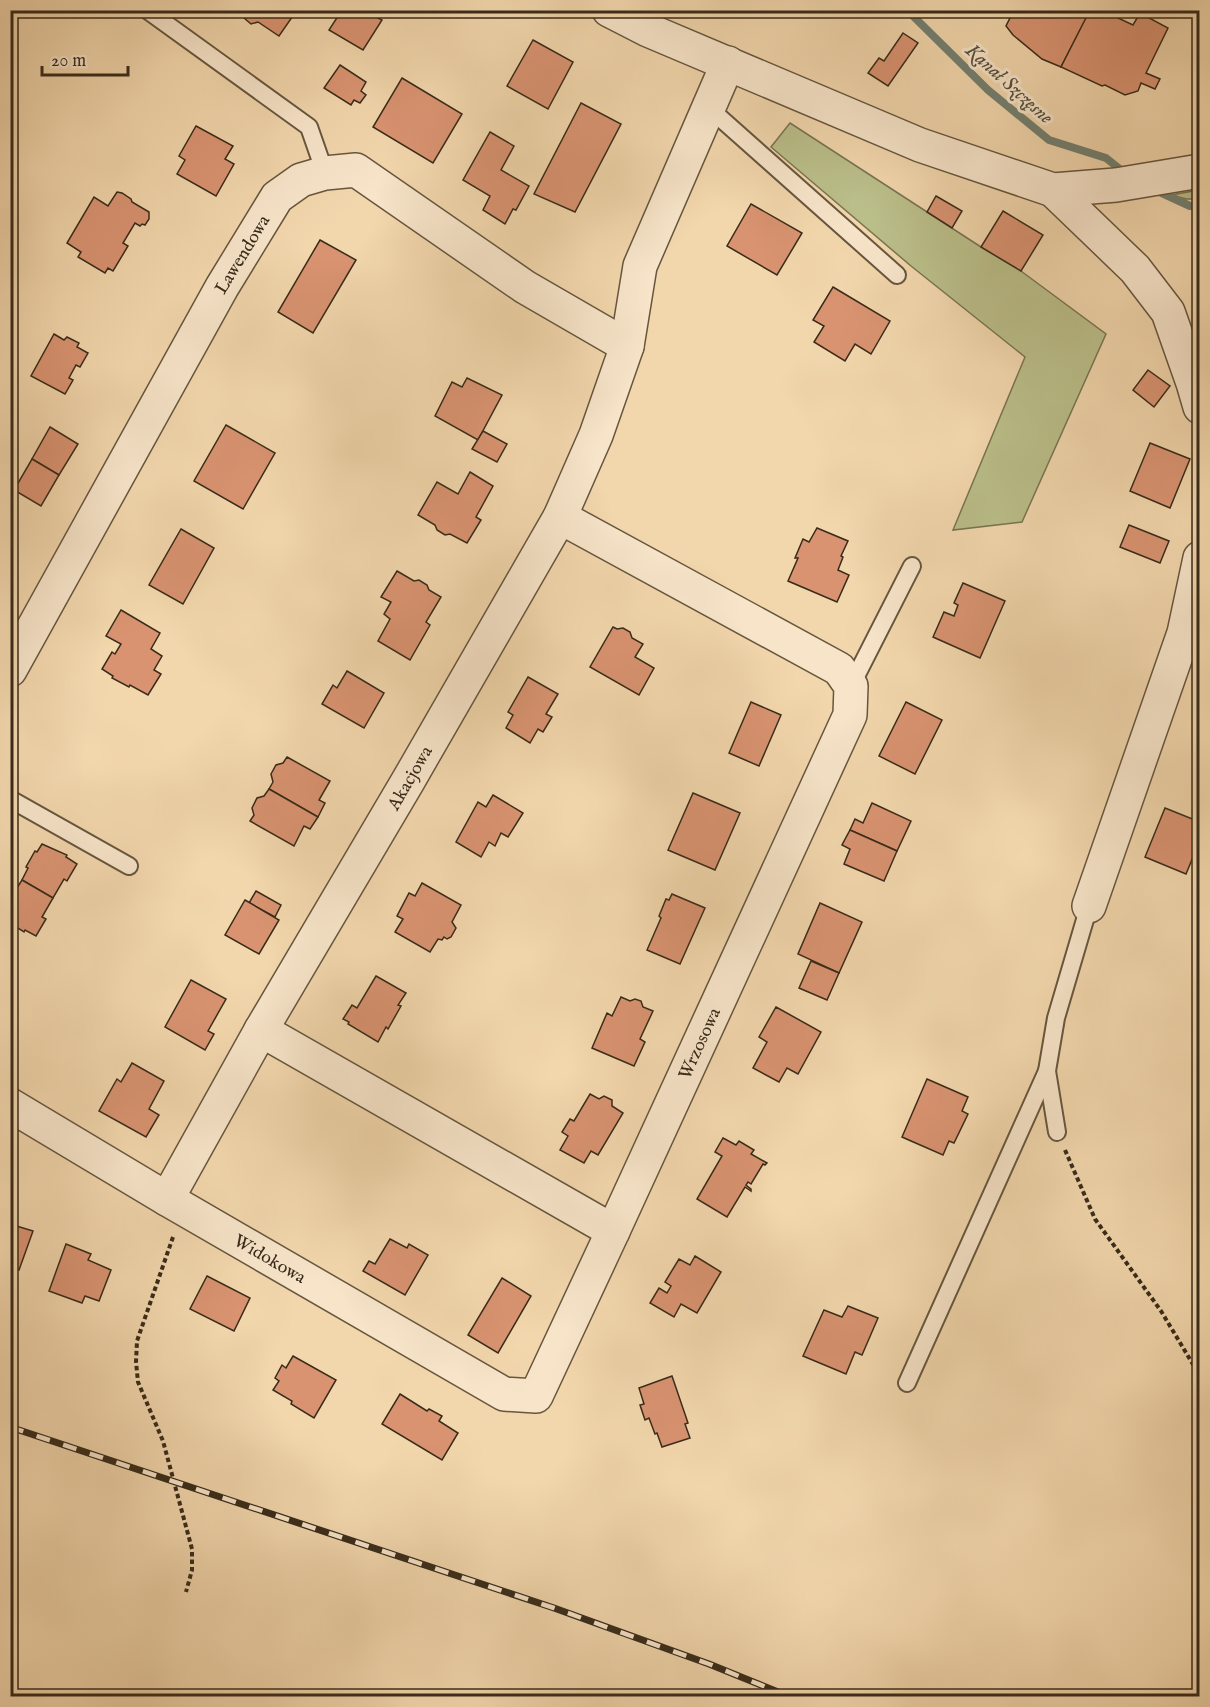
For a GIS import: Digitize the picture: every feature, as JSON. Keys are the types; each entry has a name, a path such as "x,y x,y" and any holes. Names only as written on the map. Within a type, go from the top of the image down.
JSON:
{"street":[{"path":"609,10 648,30 920,145 1053,190 1116,185 1186,173"},
{"name":"Akacjowa","path":"175,1203 261,1030 560,517 596,435 627,346 640,266 728,63"},
{"name":"Lawendowa","path":"10,670 222,287 277,197 302,180 325,173 356,170 525,287 627,346"},
{"path":"1053,190 1135,269 1168,312 1200,407"},
{"path":"560,517 838,669 851,686"},
{"path":"1089,906 1184,633 1200,558"},
{"name":"Wrzosowa","path":"536,1396 850,715 851,686"},
{"path":"261,1030 613,1231"},
{"name":"Widokowa","path":"10,1105 504,1394 536,1396"}],"lane":[{"path":"147,10 309,126 325,173"},
{"path":"709,108 897,275"},
{"path":"851,686 912,566"},
{"path":"10,799 129,866"},
{"path":"907,1383 1047,1071 1056,1018 1089,906"},
{"path":"1047,1071 1057,1132"}],"path":[{"path":"1057,1132 1095,1219 1161,1311 1200,1376"},
{"path":"175,1203 161,1275 137,1341 136,1362 138,1382 163,1441 192,1549 192,1570 186,1592"}],"green space":[{"path":"790,123 1021,271 1106,334 1022,522 953,530 1025,357 911,266 771,147"},
{"path":"1199,190 1199,199 1186,199 1171,195"}],"building":[{"path":"245,10 297,10 279,36 258,22 251,24 244,18"},
{"path":"342,10 375,10 372,15 382,20 363,50 329,30"},
{"path":"826,10 841,10 837,17"},
{"path":"1014,10 1077,10 1087,17 1061,67 1042,59 1013,35 1006,26"},
{"path":"1090,10 1101,10 1133,25 1140,13 1168,28 1146,73 1160,79 1155,89 1141,83 1138,91 1125,95 1061,67"},
{"path":"903,33 918,43 888,86 868,73 879,58 884,61"},
{"path":"533,40 573,62 548,109 507,86"},
{"path":"340,65 366,82 361,91 366,95 360,103 354,100 351,105 324,88"},
{"path":"402,78 462,114 433,163 373,127"},
{"path":"581,103 621,124 575,212 534,194"},
{"path":"196,126 233,146 225,159 234,164 216,196 177,174 185,160 179,156"},
{"path":"490,132 514,146 501,170 529,186 516,210 513,209 505,224 483,210 490,196 463,180"},
{"path":"117,192 122,193 149,212 149,219 145,225 140,226 135,223 123,243 128,246 113,271 108,268 105,273 78,257 81,252 67,243 94,197 108,206"},
{"path":"936,196 962,211 952,228 927,212"},
{"path":"751,204 802,233 777,275 727,246"},
{"path":"1003,211 1043,235 1021,271 981,247"},
{"path":"320,240 356,260 313,333 278,312"},
{"path":"833,287 890,321 871,354 855,344 845,361 814,342 824,326 813,320"},
{"path":"54,334 64,340 67,337 79,343 77,347 88,353 80,367 76,365 69,378 73,380 65,394 31,376"},
{"path":"1148,370 1170,386 1154,407 1133,390"},
{"path":"467,378 502,395 478,440 435,416 452,382 462,387"},
{"path":"226,425 275,453 243,509 194,481"},
{"path":"50,427 78,444 59,475 32,459"},
{"path":"483,431 507,444 497,462 472,449"},
{"path":"1150,443 1190,459 1170,508 1130,491"},
{"path":"32,459 59,475 41,506 14,490"},
{"path":"470,472 493,486 476,517 481,520 467,543 450,534 445,535 437,530 435,525 418,515 437,482 458,494"},
{"path":"1129,525 1169,541 1160,563 1120,547"},
{"path":"817,528 848,541 838,570 849,575 837,602 788,581 803,539 809,542"},
{"path":"181,529 214,548 183,604 149,585"},
{"path":"397,571 414,581 419,580 441,597 426,622 430,625 410,660 378,641 390,619 384,614 391,602 381,597"},
{"path":"963,583 1005,601 980,658 933,637 944,612 954,616 958,605 954,603"},
{"path":"121,610 160,633 151,649 162,656 154,670 161,674 148,695 112,678 113,676 102,669 112,652 115,654 121,644 106,636"},
{"path":"613,627 623,628 630,632 632,638 643,644 635,657 654,668 639,695 590,667"},
{"path":"347,671 384,693 364,728 322,704 333,685 337,688"},
{"path":"528,677 558,694 546,714 552,717 543,732 538,729 530,743 506,728 513,715 508,712"},
{"path":"751,702 781,715 759,766 729,753"},
{"path":"906,702 942,720 915,774 879,756"},
{"path":"287,757 330,781 319,800 325,803 318,817 269,789 273,782 271,774 276,765 283,763"},
{"path":"269,789 318,817 310,829 304,826 294,846 250,821 254,815 252,808 257,798 264,796"},
{"path":"693,793 740,813 715,870 668,850"},
{"path":"493,795 523,813 508,837 501,833 495,846 489,842 481,857 456,842 478,802 486,807"},
{"path":"872,803 911,821 897,851 850,830 855,819 863,823"},
{"path":"1165,808 1200,822 1200,840 1186,874 1145,857"},
{"path":"850,830 897,851 884,881 844,864 850,849 842,845"},
{"path":"42,844 67,855 66,857 77,864 67,881 64,879 53,898 22,880 28,868 26,867"},
{"path":"22,880 53,898 42,917 46,919 36,936 25,930 24,932 10,921 10,895"},
{"path":"422,883 461,905 452,922 456,928 451,937 438,939 430,952 395,932 403,919 397,916 409,893 415,896"},
{"path":"256,891 281,905 275,917 249,903"},
{"path":"672,894 705,908 680,964 647,950 661,918 659,916 666,899 669,900"},
{"path":"245,900 279,920 259,954 225,935"},
{"path":"820,903 862,922 839,973 798,954"},
{"path":"811,961 839,973 827,1000 799,988"},
{"path":"376,976 406,993 388,1029 386,1027 378,1042 343,1019 352,1005 357,1008"},
{"path":"191,980 226,999 208,1031 214,1034 205,1050 165,1027"},
{"path":"621,997 630,1001 635,999 641,1001 643,1007 653,1011 640,1039 645,1042 634,1066 592,1048 607,1013 612,1016"},
{"path":"776,1007 821,1032 798,1074 787,1068 779,1082 753,1068 767,1042 759,1037"},
{"path":"132,1063 164,1081 149,1109 159,1115 146,1137 99,1111 117,1079 121,1082"},
{"path":"927,1079 968,1097 962,1111 968,1114 954,1143 949,1141 943,1155 902,1137"},
{"path":"590,1094 599,1099 604,1096 612,1100 612,1106 623,1113 598,1155 591,1151 584,1163 560,1150 568,1136 562,1132 570,1119 574,1121"},
{"path":"723,1138 736,1145 739,1141 754,1150 751,1154 767,1163 763,1164 751,1184 748,1182 746,1185 751,1191 745,1187 727,1217 697,1199 722,1156 715,1152"},
{"path":"10,1224 33,1231 19,1270 10,1267"},
{"path":"390,1239 407,1248 409,1244 428,1255 405,1295 363,1271 369,1261 375,1264"},
{"path":"66,1244 91,1254 88,1260 111,1270 99,1301 85,1296 82,1303 49,1291"},
{"path":"695,1256 721,1272 697,1313 681,1304 674,1317 650,1303 659,1288 667,1293 671,1286 665,1282 679,1259 690,1265"},
{"path":"207,1276 250,1298 234,1331 190,1309"},
{"path":"502,1278 531,1296 498,1353 468,1335"},
{"path":"848,1306 878,1318 862,1355 855,1352 846,1374 803,1356 824,1310 842,1317"},
{"path":"293,1356 336,1380 314,1418 273,1390 279,1381 275,1378 282,1365 286,1368"},
{"path":"672,1376 688,1423 685,1424 690,1438 662,1447 649,1418 645,1420 640,1405 644,1404 639,1388"},
{"path":"400,1394 427,1411 429,1409 442,1416 439,1421 458,1433 442,1460 382,1424"}],"waterway":[{"name":"Kanał Szczęsne","path":"907,10 988,90 1049,140 1106,158 1126,174"},
{"name":"Kanał Szczęsne","path":"1153,189 1190,206 1200,206"}],"railway":[{"path":"10,1427 554,1608 709,1664 788,1696"}]}
